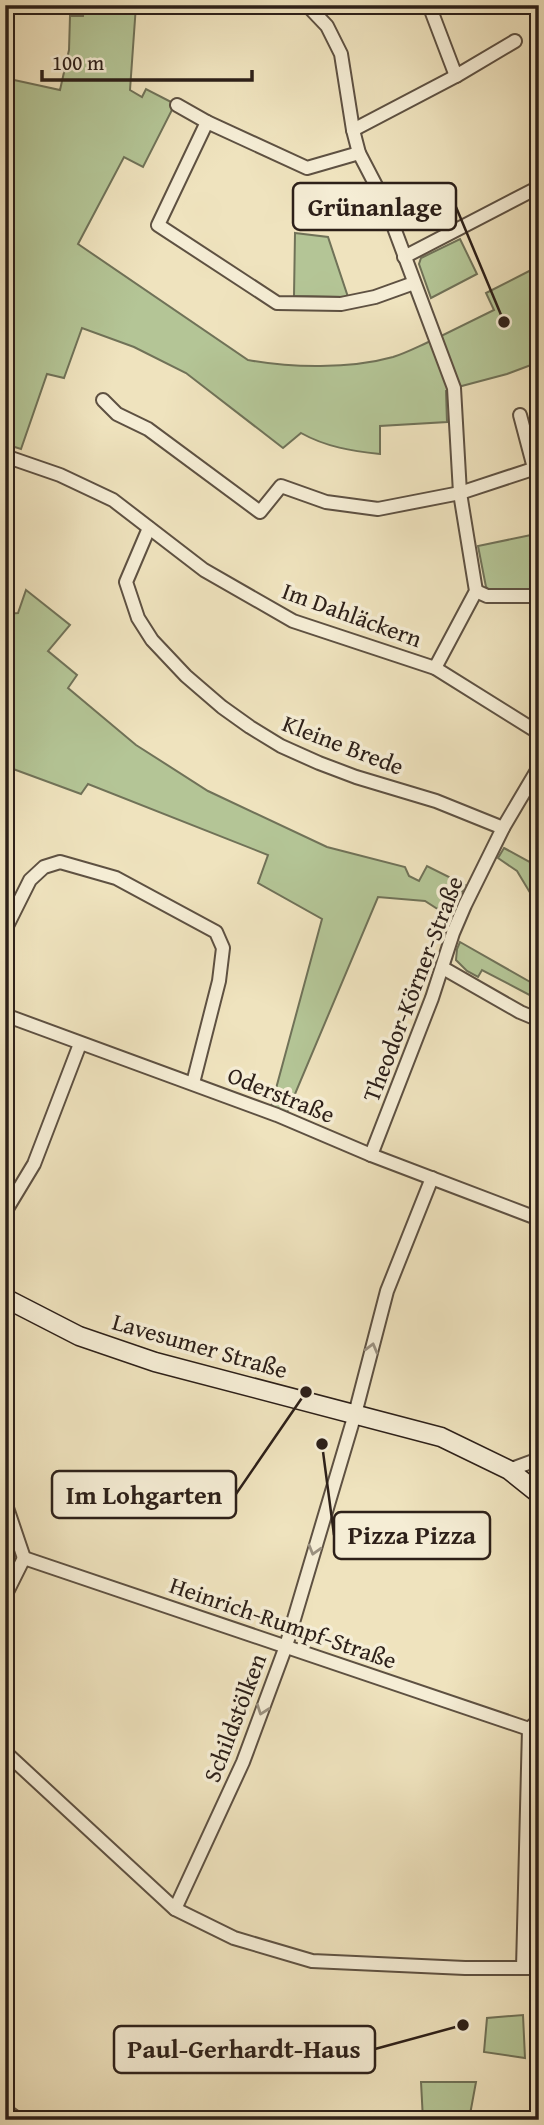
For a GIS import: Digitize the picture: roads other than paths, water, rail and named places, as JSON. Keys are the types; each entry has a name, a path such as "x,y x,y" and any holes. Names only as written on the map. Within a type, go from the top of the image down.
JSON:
{"street":[{"path":"307,5 327,26 341,54 359,153 384,201 454,388 460,493 476,591 435,668"},
{"path":"429,5 456,76"},
{"path":"353,130 456,76 515,41"},
{"path":"177,105 207,122 307,168 359,153"},
{"path":"207,122 158,225 277,303 341,304 375,297 414,283"},
{"path":"404,257 539,187"},
{"path":"103,400 117,414 148,429 260,512 281,486 326,502 377,509 460,493 536,468 520,415"},
{"name":"Im Dahläckern","path":"5,456 60,475 113,500 204,570 293,621 435,668 539,733"},
{"name":"Kleine Brede","path":"149,528 126,582 138,618 152,640 222,707 281,746 319,763 436,801 503,828"},
{"path":"476,591 487,596 539,596"},
{"name":"Theodor-Körner-Straße","path":"371,1154 443,968 453,933 503,828 539,767"},
{"path":"5,930 30,880 44,867 60,862 116,878 216,932 223,948 219,981 192,1083"},
{"path":"443,968 539,1020"},
{"name":"Oderstraße","path":"5,1015 277,1115 539,1219"},
{"path":"5,1212 34,1164 80,1044"},
{"name":"Schildstölken","path":"176,1909 243,1762 286,1646 355,1415 387,1291 432,1178"},
{"name":"Lavesumer Straße","path":"5,1298 79,1336 155,1362 440,1437 509,1470 539,1494"},
{"path":"509,1470 539,1459"},
{"path":"5,1502 24,1558 5,1596"},
{"name":"Heinrich-Rumpf-Straße","path":"24,1558 286,1646 534,1724"},
{"path":"523,1968 534,1724"},
{"path":"5,1752 176,1909 234,1938 312,1961 466,1968 539,1968"},
{"path":"5,2110 19,2120"}],"place":[{"name":"Grünanlage","path":"504,322"},
{"name":"Im Lohgarten","path":"306,1392"},
{"name":"Pizza Pizza","path":"322,1444"},
{"name":"Paul-Gerhardt-Haus","path":"463,2025"}]}
